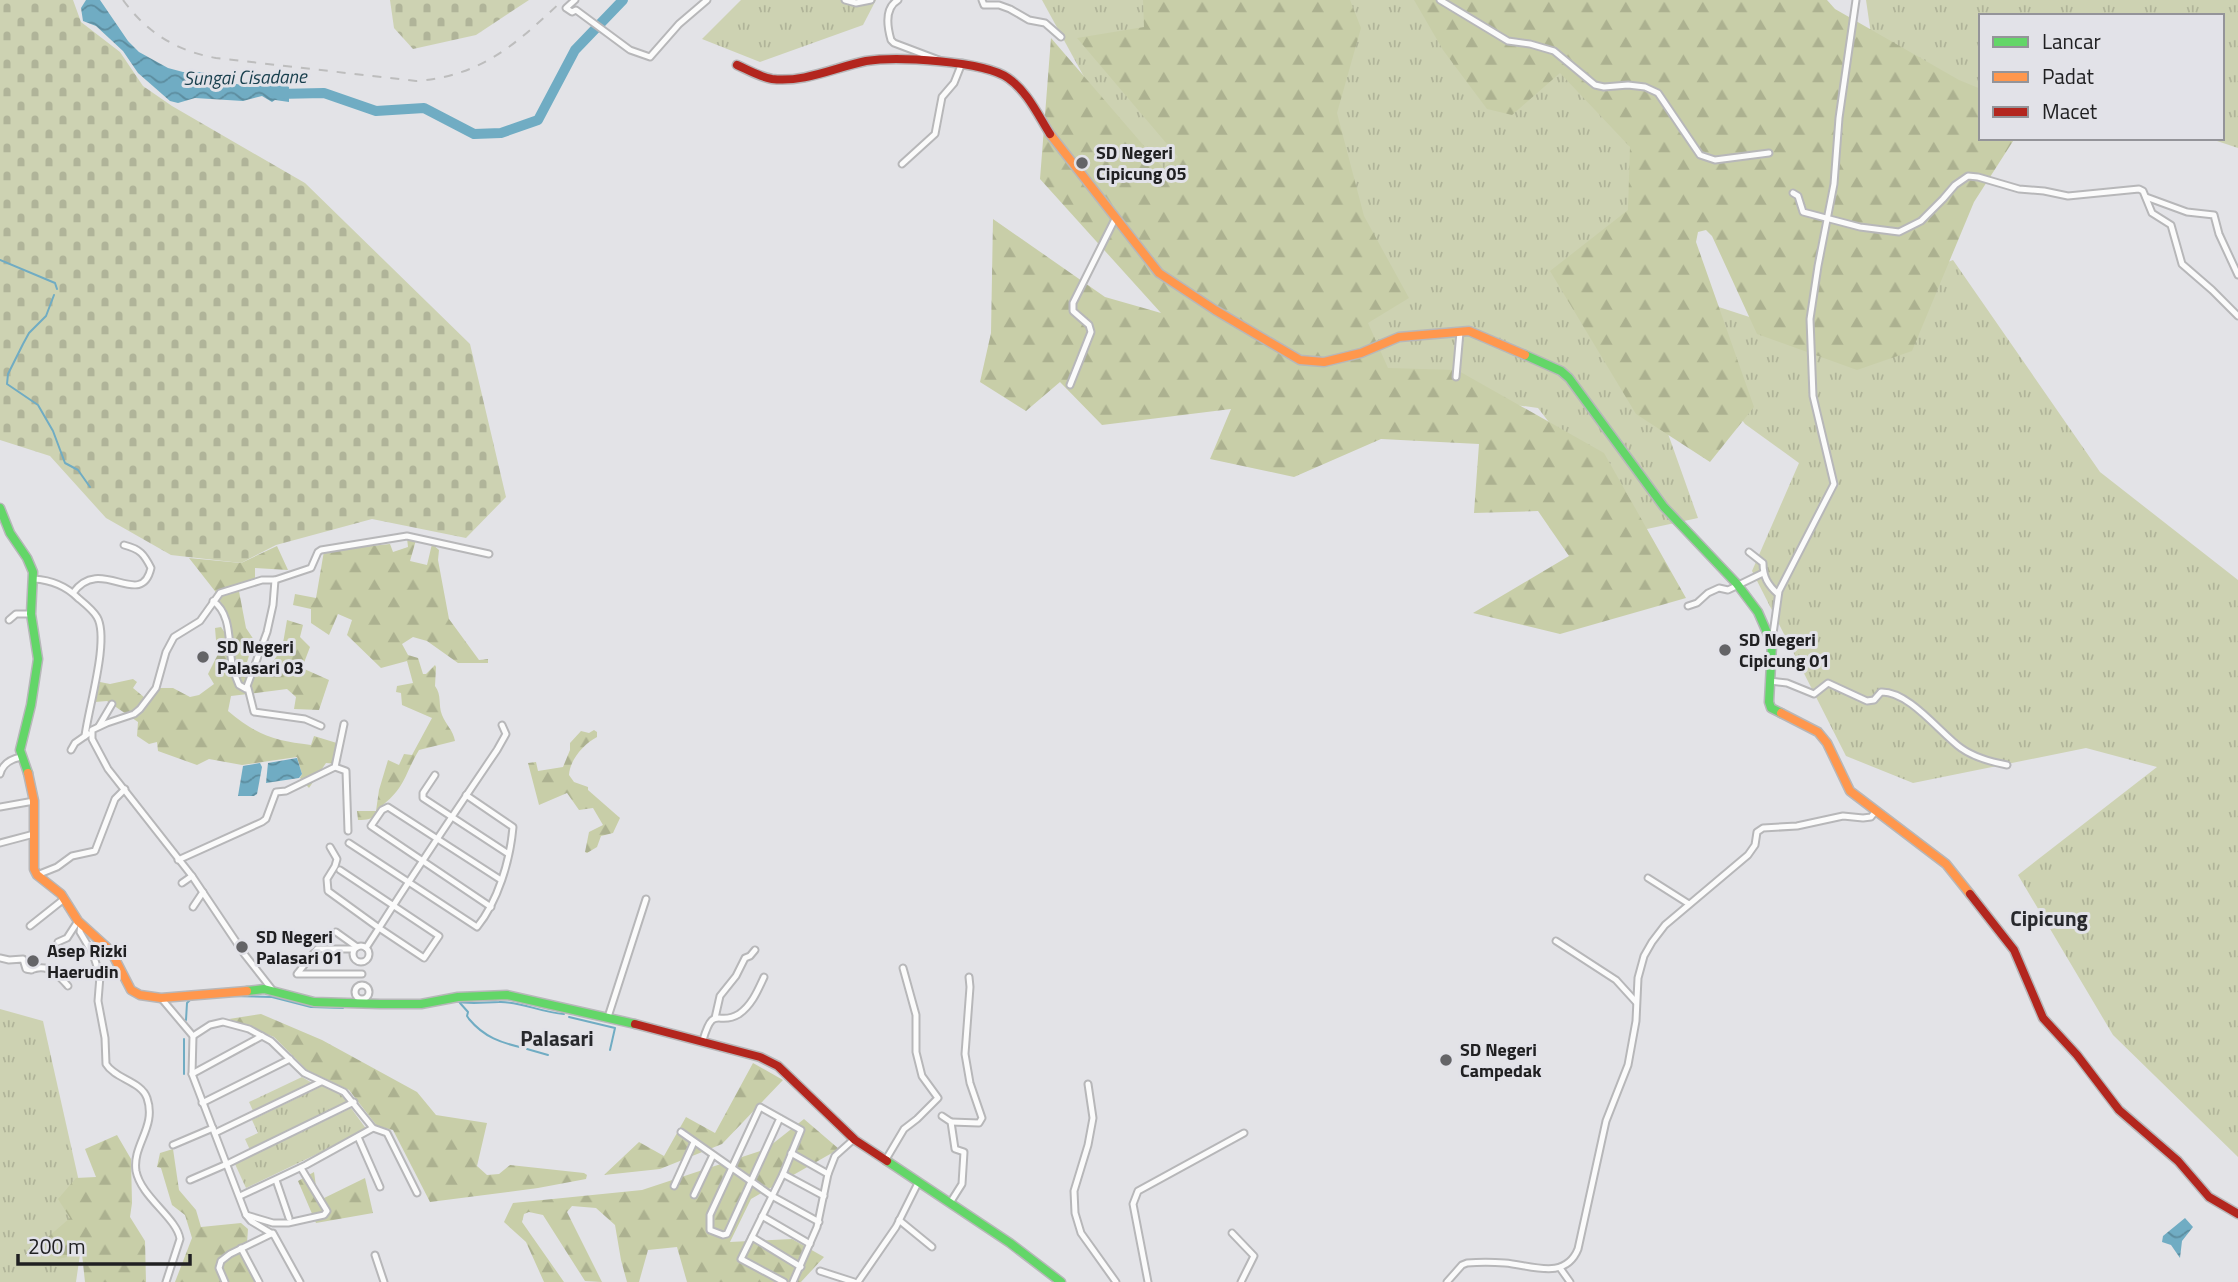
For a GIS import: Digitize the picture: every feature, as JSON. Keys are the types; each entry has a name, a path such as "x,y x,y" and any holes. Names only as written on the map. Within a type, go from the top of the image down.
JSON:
{"street":[{"path":"575,0 566,8 572,12 576,10 630,50 650,57 678,24 708,0"},
{"path":"845,0 856,3 871,0"},
{"path":"898,0 892,4 888,13 891,40 945,62"},
{"path":"982,0 984,5 999,5 1028,20 1045,23 1061,37"},
{"path":"1440,0 1508,41 1554,51 1595,85 1652,88 1700,155 1715,160 1769,153"},
{"path":"1856,0 1839,118 1834,184 1813,294 1810,342 1816,411 1834,484 1778,594 1769,702 1771,708 1818,732 1825,739 1847,787 1875,812 1946,864 2014,950 2043,1018 2077,1055 2119,1110 2178,1161 2209,1197 2238,1214"},
{"path":"737,65 770,79 787,79 873,60 962,63 1006,76 1013,81 1051,135 1159,274 1300,360 1324,362 1399,337 1460,332 1475,333 1564,373 1664,507 1737,584 1759,612 1772,644"},
{"path":"902,164 935,134 942,97 954,83 962,63"},
{"path":"1793,193 1798,196 1803,212 1888,232 1903,231 1921,221 1955,185 1968,176 2019,189 2068,196 2134,188 2144,191 2155,216 2171,225 2182,264 2235,309 2238,316"},
{"path":"2146,197 2187,212 2213,214 2238,275"},
{"path":"1070,385 1091,332 1088,325 1073,311 1073,303 1115,219"},
{"path":"1455,377 1460,332"},
{"path":"0,508 3,524 27,558 34,579 31,614 37,642 37,659 31,705 20,750 29,773 34,801 33,863 37,875 53,886 79,922 111,951 131,990 140,995 161,998 254,989 314,1002 421,1004 458,997 507,995 703,1040 760,1057 778,1066 854,1139 1024,1252 1061,1282"},
{"path":"99,726 134,714 147,702 156,688 166,652 174,637 198,624 220,593 311,568 321,550 407,536 489,554"},
{"path":"73,593 80,583 90,579 109,579 141,586 147,580 151,568 145,555 137,548 124,545"},
{"path":"1749,552 1763,563 1763,573 1778,594"},
{"path":"1688,606 1719,588 1728,590 1763,573"},
{"path":"34,579 48,580 73,593 97,616 102,629 88,735 124,789 192,876 245,955 274,992"},
{"path":"275,580 269,627 248,688 254,712 305,719 321,726"},
{"path":"213,601 223,612 228,625 232,666 239,685 243,689 248,688"},
{"path":"9,620 16,614 31,614"},
{"path":"1770,681 1787,683 1814,694 1828,684 1867,701 1874,699 1881,692 1889,693 1926,715 1969,753 2007,765"},
{"path":"71,750 75,743 99,726 113,704"},
{"path":"335,767 344,724"},
{"path":"361,962 368,958 366,948 506,734 502,725"},
{"path":"0,774 2,767 10,760 22,757"},
{"path":"178,860 262,822 266,819 275,792 286,791 335,767 346,771 348,831"},
{"path":"435,775 423,793 423,798 508,853"},
{"path":"37,875 57,867 72,856 95,851 115,799 124,789"},
{"path":"349,843 475,928 491,907 501,880 513,827 466,795"},
{"path":"0,807 34,801"},
{"path":"491,907 371,826 382,810 388,807 501,880"},
{"path":"1447,1282 1466,1263 1501,1262 1545,1269 1560,1268 1573,1259 1578,1250 1606,1121 1628,1065 1638,978 1648,947 1665,925 1753,850 1756,835 1762,828 1797,826 1843,816 1871,817 1875,812"},
{"path":"0,844 35,834"},
{"path":"330,847 337,859 327,879 328,891 424,958 439,936 340,870"},
{"path":"182,883 192,876"},
{"path":"1648,878 1689,904"},
{"path":"193,907 203,891"},
{"path":"30,926 64,899"},
{"path":"608,1017 646,899"},
{"path":"58,943 67,938 79,922"},
{"path":"79,922 80,933 93,954 100,976 98,1001 105,1038 106,1063 116,1075 142,1090 146,1096 149,1122 137,1156 136,1170 151,1199 179,1234 178,1246 166,1282"},
{"path":"336,932 356,948"},
{"path":"1556,941 1616,980 1636,1002"},
{"path":"356,948 353,957 361,962"},
{"path":"362,974 297,974 317,949 366,948"},
{"path":"715,1018 722,993 746,958 755,950"},
{"path":"0,958 23,959 26,969 31,971 41,968 56,973 68,986"},
{"path":"361,962 362,985 368,988 369,993 362,1001"},
{"path":"885,1161 904,1129 939,1098 922,1076 916,1052 916,1015 903,968"},
{"path":"703,1040 709,1022 715,1018 740,1013 754,998 764,977"},
{"path":"942,1116 951,1122 979,1123 982,1118 970,1083 965,1054 969,977"},
{"path":"161,998 194,1036 192,1074 246,1216 273,1233 300,1282"},
{"path":"194,1036 211,1025 223,1022 238,1025 262,1035 304,1073 344,1092 373,1128 387,1133 417,1193"},
{"path":"192,1074 262,1035"},
{"path":"202,1103 290,1059"},
{"path":"173,1145 214,1130 321,1082"},
{"path":"1088,1084 1093,1118 1074,1191 1075,1213 1081,1233 1116,1282"},
{"path":"190,1180 354,1102"},
{"path":"780,1118 727,1234 723,1236 710,1230 710,1215 760,1107 780,1118 801,1130 783,1174 741,1259 784,1282"},
{"path":"950,1203 962,1184 964,1152 955,1149 951,1122"},
{"path":"240,1196 301,1168 373,1128"},
{"path":"681,1132 772,1196 819,1222"},
{"path":"1148,1282 1133,1204 1134,1195 1244,1133"},
{"path":"358,1136 380,1187"},
{"path":"793,1282 819,1222 828,1174 835,1156 854,1139"},
{"path":"674,1186 694,1142"},
{"path":"791,1153 828,1174"},
{"path":"694,1195 713,1155"},
{"path":"246,1216 273,1223 288,1223 324,1215 327,1211 301,1168"},
{"path":"783,1174 824,1196"},
{"path":"275,1180 289,1218"},
{"path":"820,1271 856,1282 899,1220 918,1182"},
{"path":"762,1216 810,1244"},
{"path":"899,1220 932,1247"},
{"path":"225,1282 219,1268 222,1261 241,1248 273,1233"},
{"path":"1232,1233 1254,1256 1241,1282"},
{"path":"752,1237 801,1267"},
{"path":"241,1248 259,1282"},
{"path":"374,1255 384,1282"},
{"path":"1560,1268 1570,1282"}],"green space":[{"path":"0,0 73,0 81,22 120,52 143,86 172,106 305,183 470,344 506,497 466,538 372,519 276,545 241,563 171,555 106,518 50,456 0,440"},
{"path":"390,0 529,0 476,35 413,49 394,28"},
{"path":"741,0 876,0 863,25 760,62 702,39"},
{"path":"1042,0 1154,0 1195,162 1161,186 1083,75"},
{"path":"1143,0 1350,0 1361,28 1337,113 1364,216 1409,298 1368,323 1388,368 1457,370 1604,453 1686,598 1560,634 1473,613 1569,556 1538,511 1474,513 1479,444 1381,439 1294,477 1210,459 1231,409 1102,425 1060,382 1026,411 980,382 991,333 993,219 1105,297 1161,313 1040,179 1051,38 1163,168 1178,157 1077,38 1144,27"},
{"path":"1343,0 1443,0 1585,61 1653,190 1661,414 1698,518 1633,532 1538,408 1390,388 1337,323 1324,83"},
{"path":"1414,0 1827,0 1835,9 1959,80 1979,88 1979,140 2014,140 1974,202 1912,351 1857,370 1757,334 1712,236 1706,230 1698,232 1696,242 1754,407 1710,462 1636,414 1550,271 1628,210 1630,147 1560,73 1512,115 1487,109 1443,50"},
{"path":"1866,0 2238,0 2238,148 2214,140 2224,140 2224,14 1979,14 1979,107 1875,62"},
{"path":"1953,260 2100,472 2238,580 2238,1157 2113,1035 2018,875 2157,767 2086,748 1913,783 1846,756 1752,571 1799,463 1745,424 1639,281 1777,326"},
{"path":"407,538 416,540 410,561 427,565 432,544 439,550 438,560 449,619 479,660 488,659 488,663 458,663 427,641 413,637 402,644 408,655 418,658 423,674 435,665 435,686 441,711 455,741 419,750 397,791 372,818 358,820 357,811 376,811 388,760 399,765 404,754 412,755 432,718 402,705 401,693 396,692 397,686 413,683 407,661 381,668 347,635 352,620 338,614 329,635 311,623 311,609 293,605 295,594 316,598 324,551 390,544 393,552 408,547"},
{"path":"277,546 288,570 255,568 255,583 238,586 246,628 254,640 247,662 266,671 282,649 287,620 303,625 300,637 310,647 302,668 329,680 319,710 294,709 296,697 287,689 231,696 228,711 248,726 276,739 311,745 314,736 340,744 339,764 326,763 309,788 300,778 302,774 297,757 242,765 209,759 197,765 158,751 157,742 149,744 137,736 138,722 107,701 95,702 100,682 110,684 133,679 137,682 133,688 145,698 157,685 160,688 173,688 190,697 199,695 214,684 208,674 220,650 215,628 221,627 225,633 230,630 218,595 189,558 241,563"},
{"path":"594,730 597,737 579,753 572,763 569,775 574,782 588,787 588,790 620,818 613,833 601,836 597,847 587,853 589,832 603,825 593,808 579,810 567,793 539,805 528,763 536,762 538,771 563,767 570,743 581,731 589,733"},
{"path":"0,1009 43,1021 86,1213 76,1282 0,1282"},
{"path":"261,1014 322,1040 417,1092 436,1115 487,1123 477,1166 487,1175 499,1174 510,1165 584,1173 587,1175 586,1179 430,1202 393,1130 377,1126 349,1090 307,1070 274,1037 229,1019"},
{"path":"753,1063 783,1080 722,1144 660,1169 604,1175 639,1142 664,1156 686,1117 715,1133"},
{"path":"302,1077 314,1084 254,1113 249,1102"},
{"path":"322,1086 340,1093 348,1104 250,1150 245,1139 258,1133 252,1120"},
{"path":"351,1108 367,1130 246,1188 235,1164"},
{"path":"804,1119 839,1149 751,1199 730,1242 792,1239 824,1257 801,1282 687,1282 677,1247 648,1250 639,1282 627,1282 615,1225 596,1208 572,1206 567,1212 602,1282 585,1281 543,1215 529,1212 524,1214 522,1222 564,1282 544,1282 526,1242 504,1222 513,1203 642,1190 766,1149"},
{"path":"117,1135 131,1159 130,1217 145,1241 146,1282 85,1282 82,1254 58,1259 41,1243 70,1218 58,1199 76,1178 96,1177 85,1149"},
{"path":"173,1149 179,1190 196,1210 201,1227 241,1223 248,1229 246,1257 259,1282 175,1282 192,1238 185,1215 172,1205 161,1168 157,1167 160,1153"},
{"path":"314,1172 318,1201 365,1178 373,1213 316,1223 298,1181"}],"water":[{"path":"86,0 100,0 128,41 139,52 168,68 183,72 203,72 218,81 255,87 265,85 270,79 289,87 289,102 272,102 262,96 243,101 195,98 178,103 170,101 138,73 123,51 96,26 83,21 81,8"},
{"path":"297,758 302,774 299,778 266,783 268,763"},
{"path":"260,763 262,767 257,794 238,796 243,766"},
{"path":"2185,1218 2193,1227 2182,1241 2180,1258 2171,1245 2162,1242 2163,1236"}],"waterway":[{"name":"Sungai Cisadane","path":"277,94 324,93 376,111 424,108 474,134 501,133 538,120 575,50 623,0"},
{"path":"0,260 55,283 57,289"},
{"path":"54,295 46,316 29,333 23,344 8,374 7,384 38,405 53,431 65,463 78,470 90,487"},
{"path":"231,996 272,997 311,1007 343,1008"},
{"path":"186,1020 187,1003 191,999"},
{"path":"455,1001 507,1002 564,1014"},
{"path":"460,1003 468,1012 469,1019 487,1035 524,1048"},
{"path":"569,1017 615,1028 610,1050"},
{"path":"184,1039 184,1074"},
{"path":"527,1049 548,1055"}],"railway":[{"path":"123,0 142,22 164,39 202,55 416,81 440,78 480,65 514,43 563,0"}],"traffic: fast":[{"path":"1525,355 1561,371 1569,378 1664,507 1737,584 1758,612 1772,644 1769,702 1771,708 1781,713"},
{"path":"0,508 10,533 33,572 31,614 38,659 20,750 28,773"},
{"path":"247,991 264,989 314,1002 380,1004 421,1004 458,997 507,995 635,1024"},
{"path":"887,1161 1010,1243 1061,1282"}],"traffic: slow":[{"path":"1050,134 1159,273 1300,360 1324,362 1361,353 1399,337 1469,331 1525,355"},
{"path":"1781,713 1818,732 1827,743 1850,791 1946,864 1970,894"},
{"path":"28,773 34,801 34,869 37,875 61,894 78,921 111,951 131,990 140,995 161,998 247,991"}],"traffic: jam":[{"path":"737,65 763,77 784,80 880,60 939,61 980,67 996,72 1015,83 1032,104 1050,134"},
{"path":"1970,894 2014,950 2043,1018 2077,1055 2119,1110 2178,1161 2209,1197 2238,1214"},
{"path":"635,1024 760,1057 778,1066 855,1140 887,1161"}],"place":[{"name":"SD Negeri Cipicung 05","path":"1082,163"},
{"name":"SD Negeri Cipicung 01","path":"1725,650"},
{"name":"SD Negeri Palasari 03","path":"203,657"},
{"name":"SD Negeri Palasari 01","path":"242,947"},
{"name":"Asep Rizki Haerudin","path":"33,961"},
{"name":"SD Negeri Campedak","path":"1446,1060"}],"district":[{"name":"Cipicung","path":"2049,919"},
{"name":"Palasari","path":"557,1039"}]}
